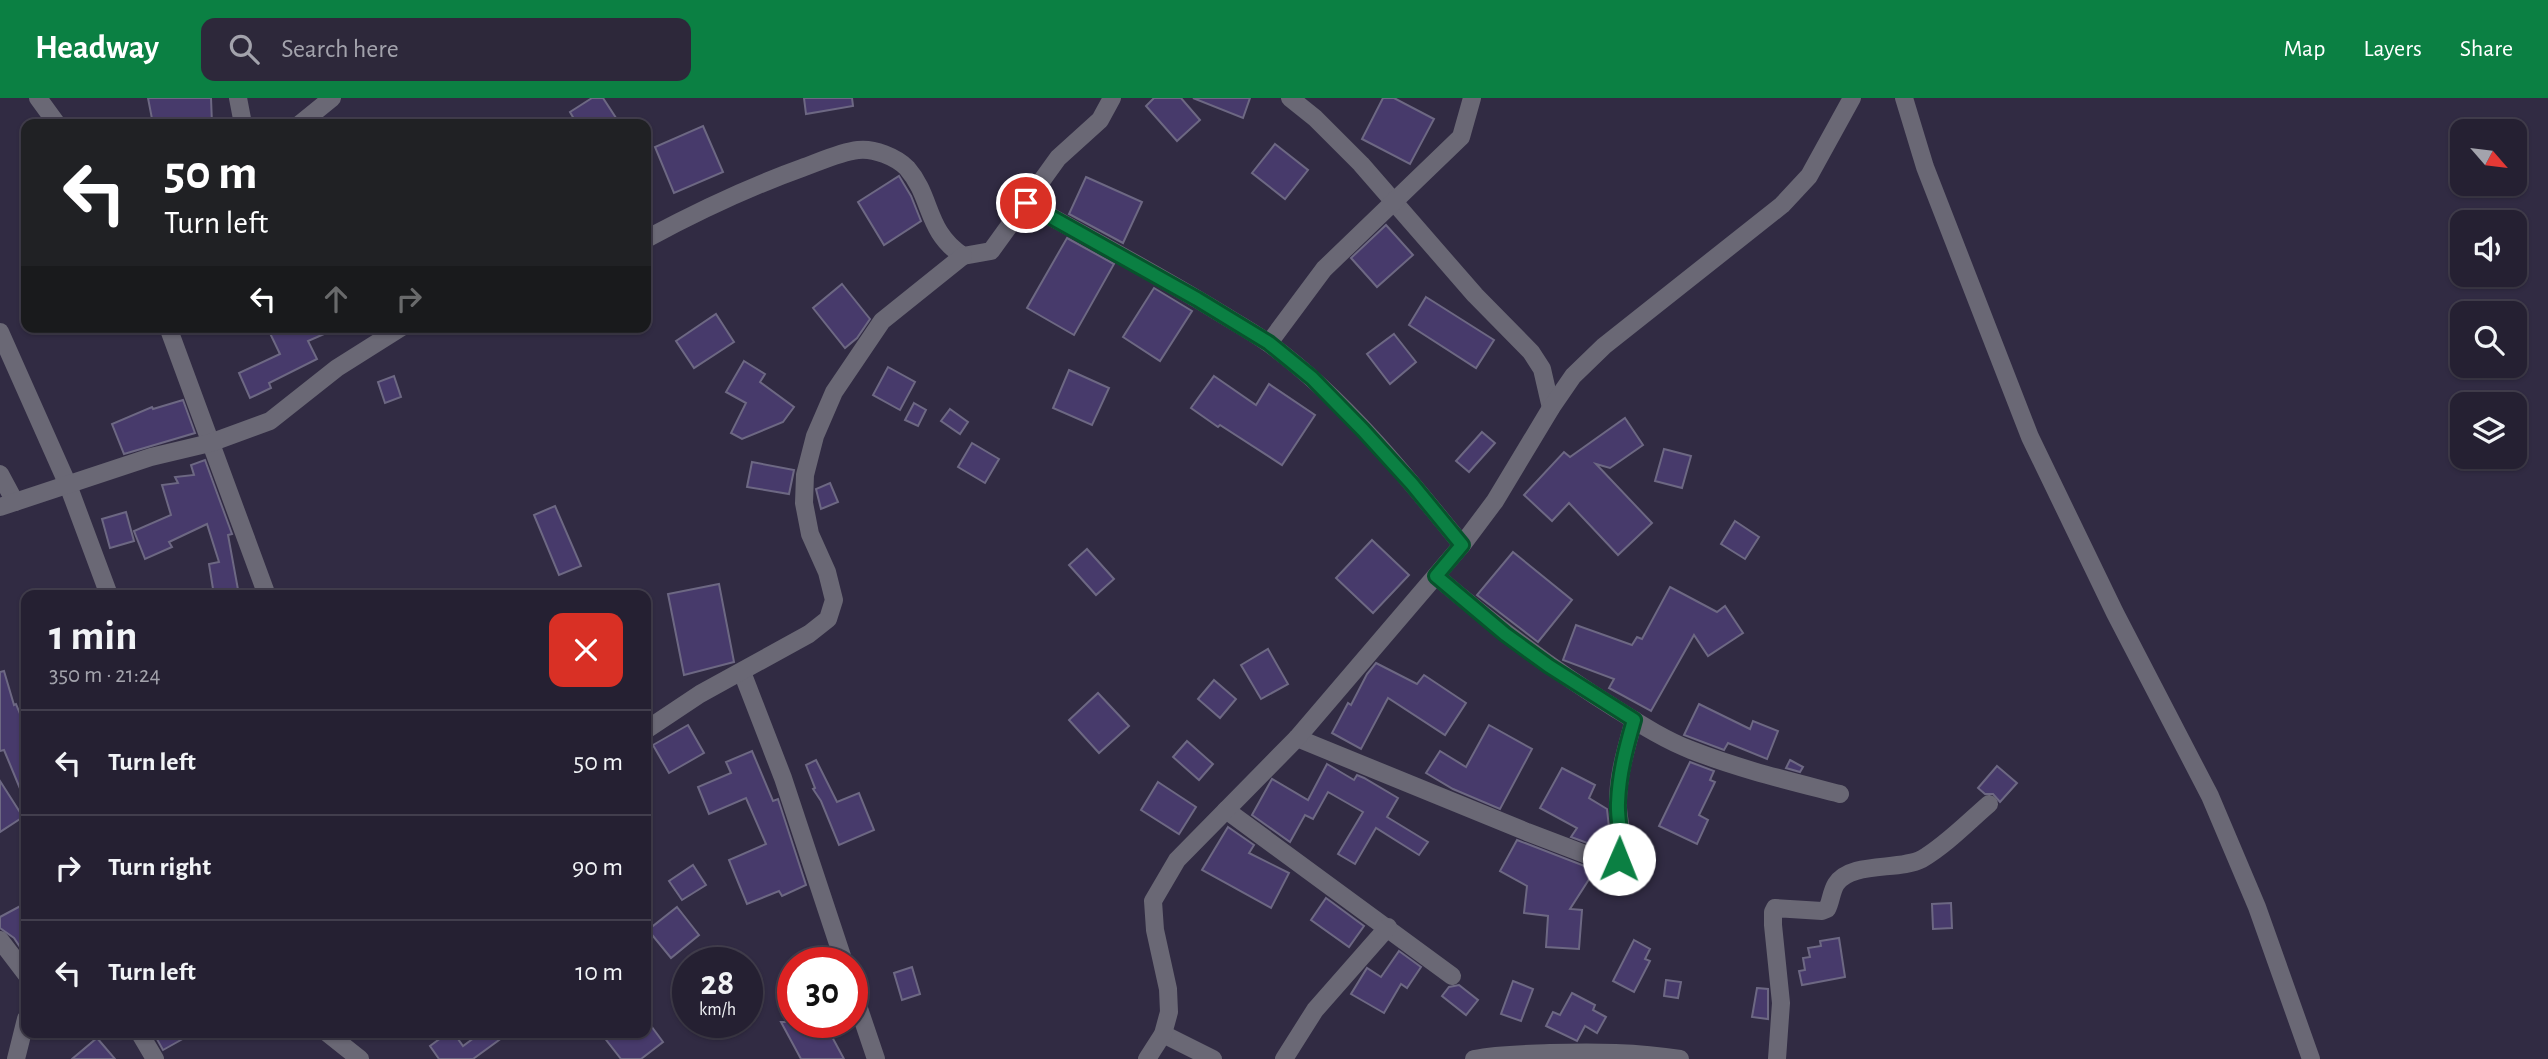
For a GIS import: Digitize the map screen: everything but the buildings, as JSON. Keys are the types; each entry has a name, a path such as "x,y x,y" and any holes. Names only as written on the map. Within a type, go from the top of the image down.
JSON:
{"street":[{"path":"38,98 53,119"},
{"path":"238,98 242,119"},
{"path":"306,119 332,98"},
{"path":"651,727 700,694 809,634 828,619 834,600 827,572 810,534 804,503 805,475 815,436 834,393 883,321 963,256 991,251 1058,158 1100,120 1112,98"},
{"path":"1290,98 1315,118 1352,155 1475,295 1531,352 1542,369 1551,408"},
{"path":"1269,343 1324,269 1461,137 1472,98"},
{"path":"1147,1059 1163,1034 1168,1012 1168,989 1155,930 1153,901 1177,860 1297,738 1462,545 1495,501 1573,376 1604,346 1782,205 1810,176 1852,98"},
{"path":"1904,98 1926,167 2029,437 2115,613 2210,796 2257,907 2311,1059"},
{"path":"651,236 721,199 814,163 859,150 892,156 907,168 936,230 948,246 963,256"},
{"path":"1026,203 1197,299 1269,343 1312,378 1363,430 1462,545"},
{"path":"0,332 68,485 107,590"},
{"path":"170,333 265,590"},
{"path":"0,474 7,504 151,457 210,443 270,421 337,368 392,333"},
{"path":"1436,576 1505,634 1549,666 1634,720 1689,750 1757,773 1840,794"},
{"path":"742,672 783,778 839,947"},
{"path":"1297,738 1611,864 1619,859 1620,854 1618,805 1622,762 1634,720"},
{"path":"1777,1059 1781,1003 1773,925 1775,908 1822,911 1826,909 1837,882 1849,874 1895,867 1924,858 1989,804"},
{"path":"1226,810 1452,976"},
{"path":"1284,1059 1315,1010 1388,928"},
{"path":"0,940 21,967"},
{"path":"1163,1034 1213,1059"},
{"path":"868,1035 876,1059"},
{"path":"16,1059 21,1038"},
{"path":"143,1038 155,1059"},
{"path":"334,1038 360,1059"},
{"path":"1474,1059 1514,1054 1621,1053 1644,1053 1680,1059"}],"route":[{"path":"1026,203 1197,299 1269,343 1312,378 1412,484 1462,545 1436,576 1505,634 1549,666 1634,720 1622,762 1618,805 1621,841 1619,859"}]}
